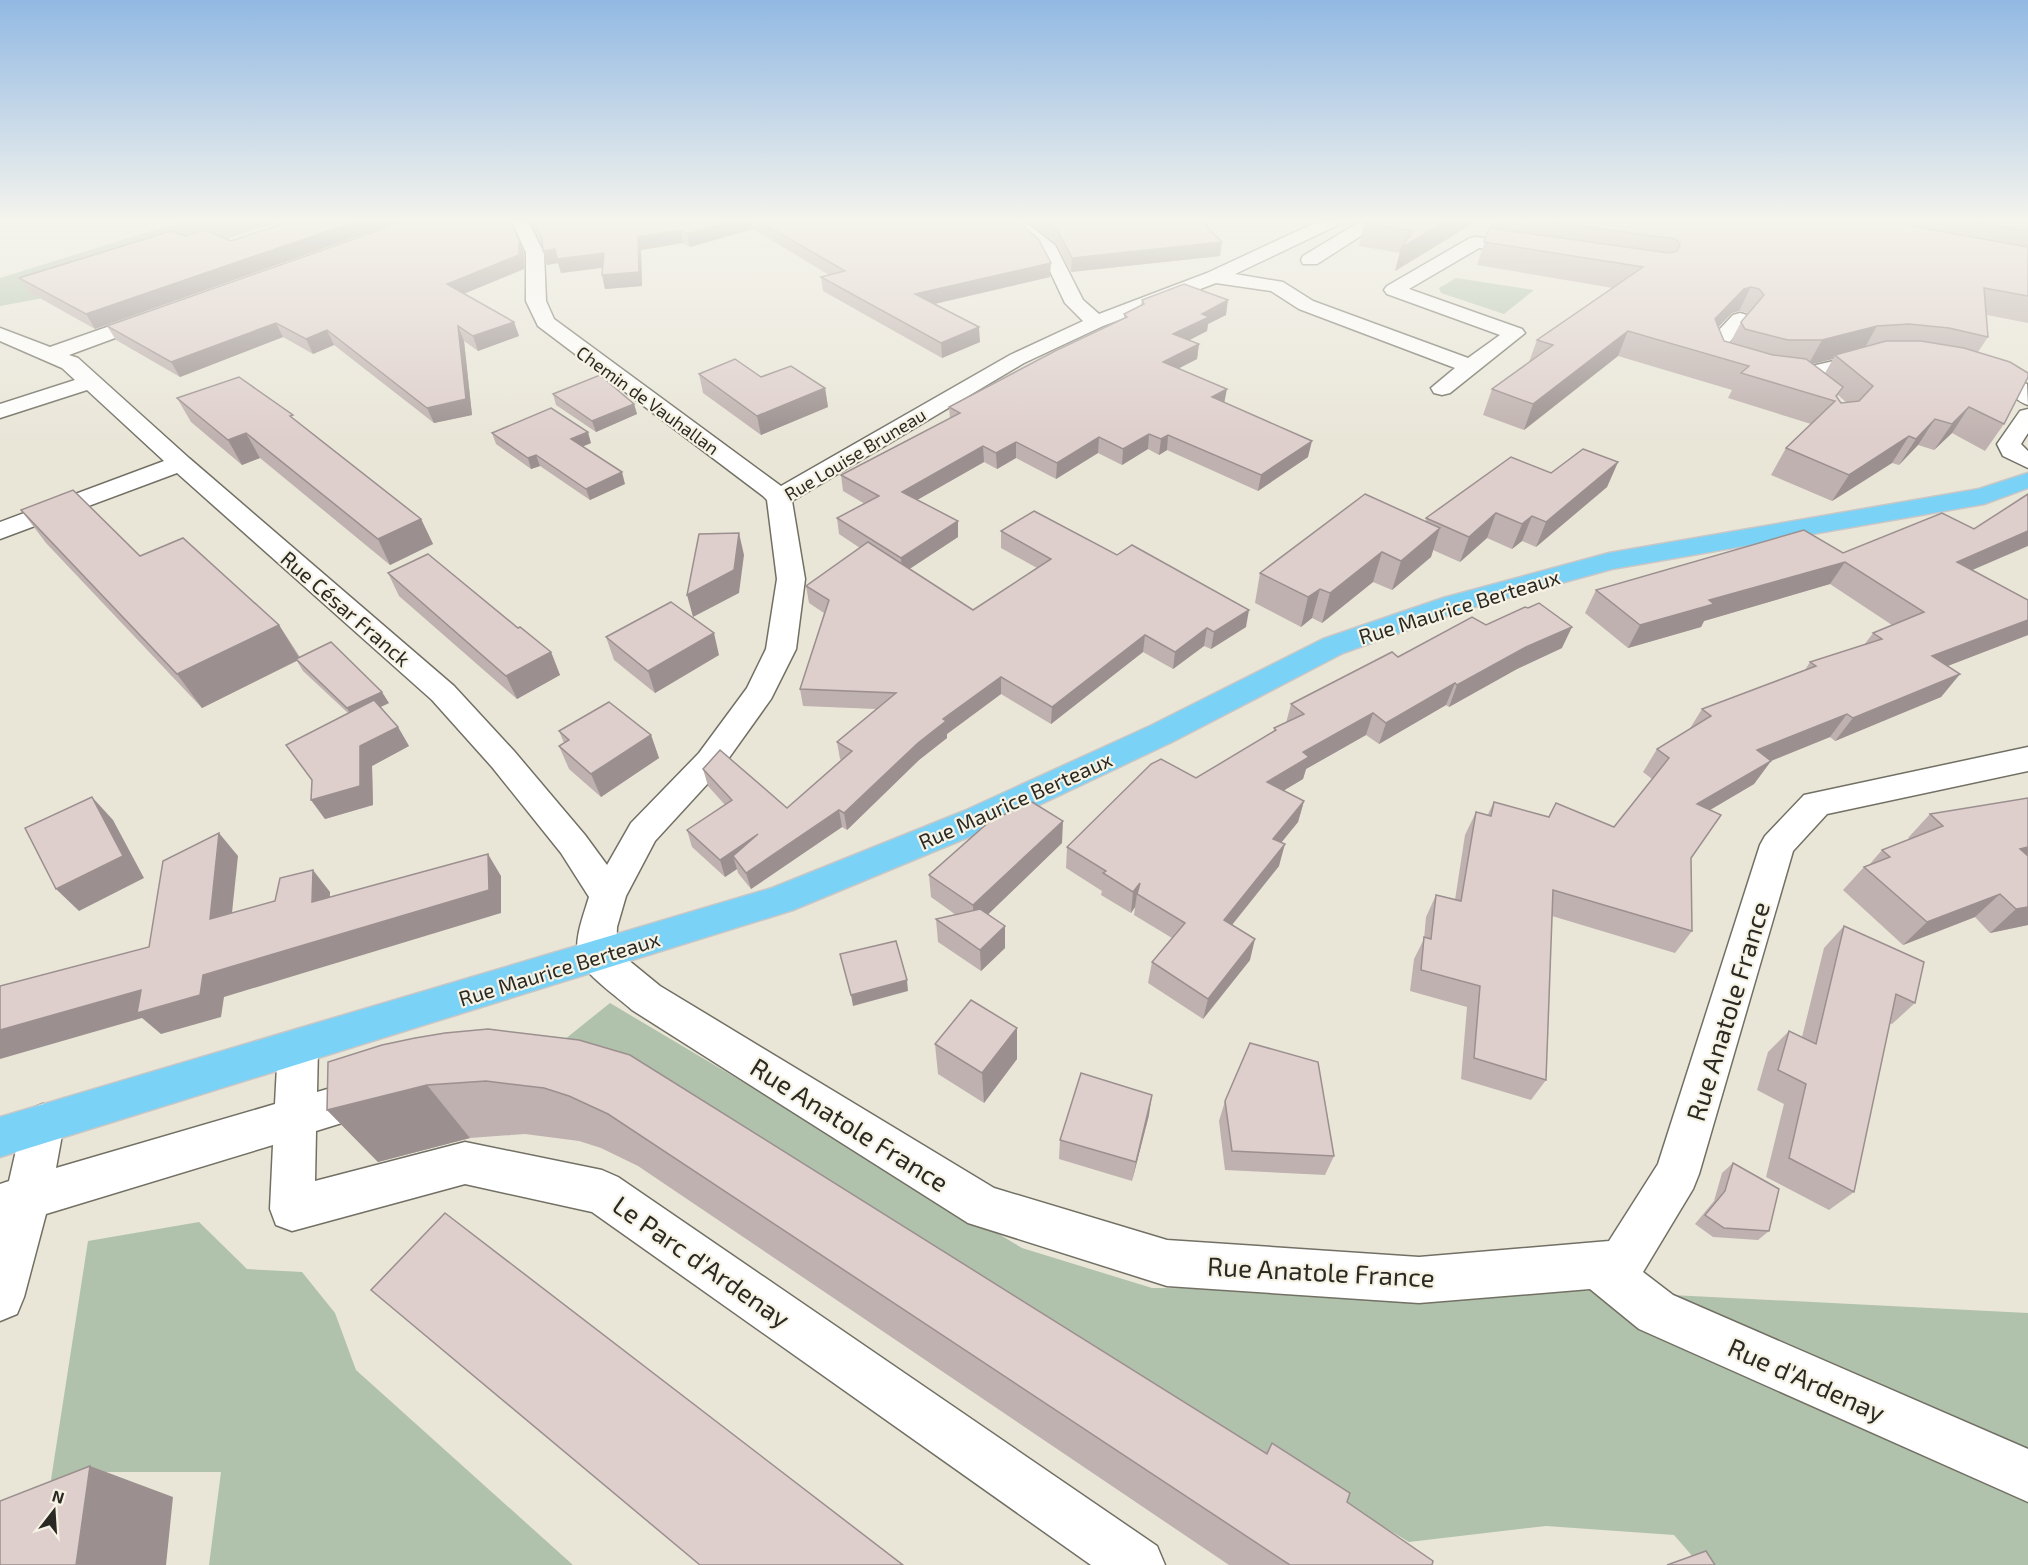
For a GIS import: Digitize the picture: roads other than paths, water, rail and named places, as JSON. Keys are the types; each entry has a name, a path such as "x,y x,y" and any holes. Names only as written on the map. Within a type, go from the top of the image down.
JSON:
{"main road":[{"name":"Rue Maurice Berteaux","path":"0,1137 780,900 976,820 1161,734 1333,646 1453,604 1609,561 1984,496 2028,480"}],"street":[{"name":"Chemin de Vauhallan","path":"536,294 536,301 544,322 772,490 779,498"},
{"path":"1071,294 1075,303 1096,322"},
{"name":"Rue Louise Bruneau","path":"597,956 598,927 608,895 643,832 710,761 760,692 781,649 790,579 787,542 779,498 1017,359 1096,322 1169,294"},
{"path":"1289,294 1306,305 1470,366"},
{"path":"1405,294 1515,333 1442,388"},
{"path":"51,354 172,311"},
{"path":"1740,319 1716,345 1722,360 1756,373 1798,375 1860,361 1891,358"},
{"name":"Rue César Franck","path":"0,334 70,363 180,463 443,693 503,759 566,836 608,895"},
{"path":"1959,369 1994,376 2018,389 2028,398"},
{"path":"1798,375 1816,390"},
{"path":"0,411 90,382"},
{"path":"2028,416 2009,444 2011,451 2028,461"},
{"path":"0,531 180,463"},
{"name":"Rue Anatole France","path":"597,956 646,998 984,1207 1167,1263 1419,1280 1622,1263 1677,1174 1777,845 1816,804 2028,759"},
{"path":"297,1118 298,1047"},
{"path":"14,1201 402,1085"},
{"name":"Le Parc d'Ardenay","path":"297,1118 292,1209 465,1163 602,1191 1138,1565"},
{"path":"0,1297 14,1201 43,1124"},
{"name":"Rue d'Ardenay","path":"1596,1264 1656,1312 2028,1476"}]}
